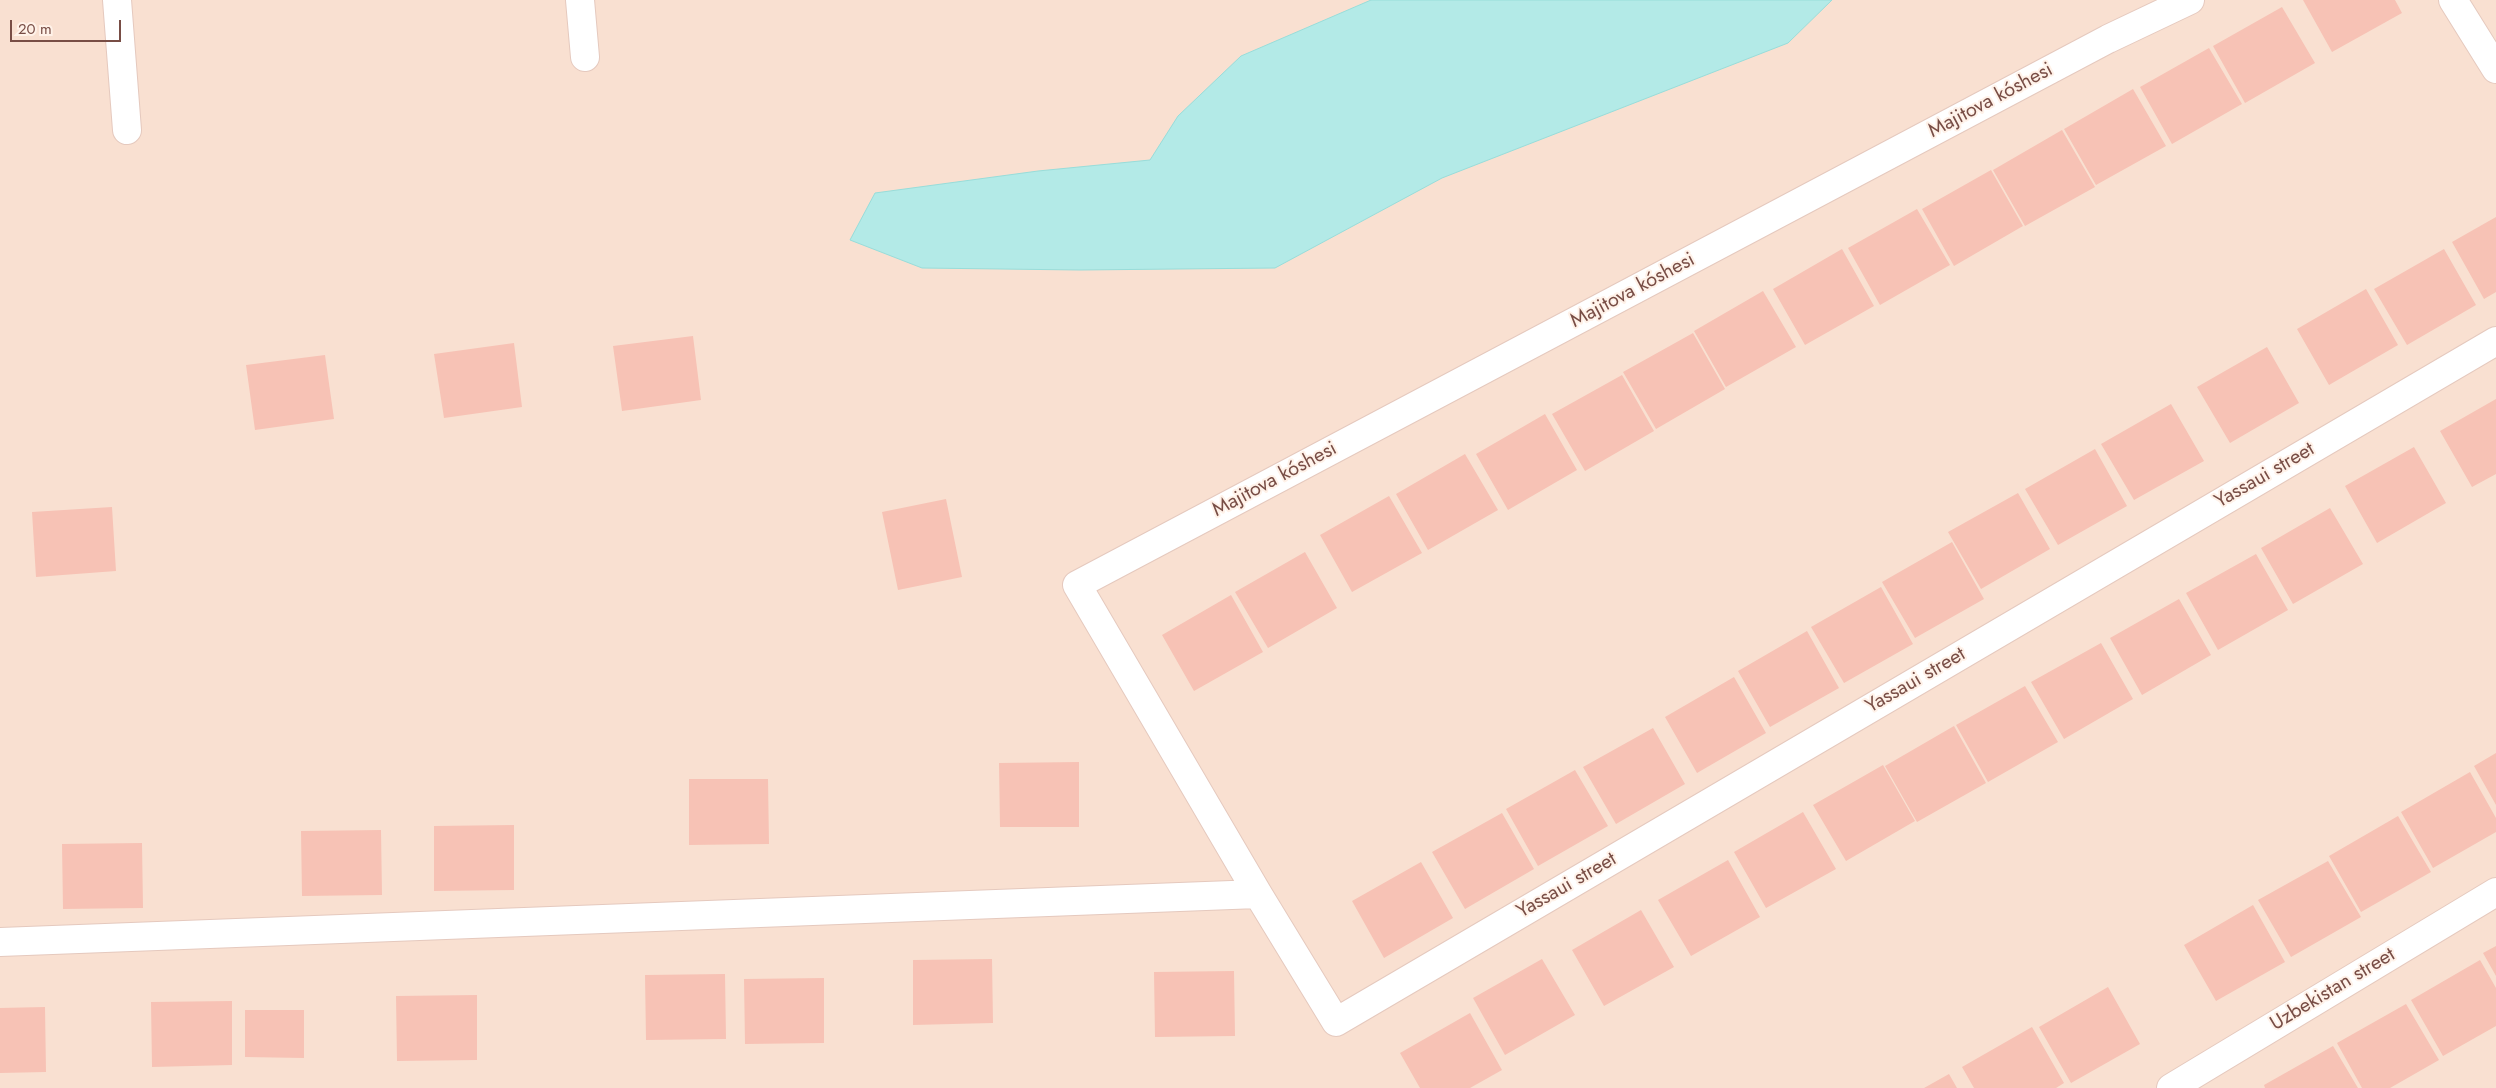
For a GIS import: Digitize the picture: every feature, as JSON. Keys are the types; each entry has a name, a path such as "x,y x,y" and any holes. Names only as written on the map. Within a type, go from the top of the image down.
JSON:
{"street":[{"path":"117,0 126,130"},
{"path":"580,0 585,56"},
{"name":"Majitova kóshesi","path":"1258,894 1077,585 2108,39 2190,0"},
{"path":"2453,0 2496,68"},
{"name":"Yassaui street","path":"1258,894 1336,1022 2496,340"},
{"name":"Uzbekistan street","path":"2171,1088 2496,892"},
{"path":"0,942 1258,894"}],"shaded area":[{"path":"0,0 2496,0 2496,1088 0,1088"}],"water":[{"path":"1371,0 1832,0 1788,43 1442,178 1275,268 1080,270 922,268 850,240 875,193 1038,171 1150,160 1178,116 1241,56"}],"building":[{"path":"2303,0 2395,0 2402,13 2332,52"},
{"path":"2282,7 2315,63 2245,103 2213,46"},
{"path":"2209,48 2242,104 2172,144 2140,87"},
{"path":"2133,89 2166,146 2096,185 2064,129"},
{"path":"2062,130 2095,187 2025,226 1993,170"},
{"path":"1991,170 2023,226 1954,266 1922,209"},
{"path":"1917,209 1950,265 1880,305 1848,248"},
{"path":"2496,217 2496,292 2484,299 2452,242"},
{"path":"1842,249 1874,306 1805,345 1773,289"},
{"path":"2444,249 2476,305 2407,345 2374,289"},
{"path":"2366,289 2398,345 2329,385 2297,329"},
{"path":"1763,291 1796,347 1726,387 1694,331"},
{"path":"1693,333 1725,389 1656,429 1623,372"},
{"path":"693,336 701,400 622,411 613,346"},
{"path":"514,343 522,407 444,418 434,354"},
{"path":"2267,347 2299,403 2230,443 2197,387"},
{"path":"325,355 334,419 255,430 246,365"},
{"path":"1622,375 1654,431 1585,471 1552,414"},
{"path":"2496,399 2496,474 2472,487 2440,431"},
{"path":"2171,404 2204,461 2134,500 2101,444"},
{"path":"1545,414 1577,470 1508,510 1476,454"},
{"path":"2414,447 2446,503 2377,543 2345,486"},
{"path":"2095,449 2127,506 2058,545 2025,489"},
{"path":"1465,454 1498,510 1428,550 1396,494"},
{"path":"2018,493 2050,549 1981,589 1948,532"},
{"path":"1389,496 1422,553 1352,592 1320,535"},
{"path":"946,499 962,577 898,590 882,512"},
{"path":"112,507 116,571 36,577 32,512"},
{"path":"2330,508 2363,564 2293,604 2261,548"},
{"path":"1952,542 1984,599 1915,638 1882,582"},
{"path":"1305,552 1337,608 1268,648 1235,592"},
{"path":"2256,554 2288,610 2218,650 2186,593"},
{"path":"1881,587 1913,644 1844,683 1811,627"},
{"path":"1231,595 1263,652 1194,691 1162,635"},
{"path":"2179,599 2211,655 2142,695 2110,638"},
{"path":"1807,631 1839,688 1770,727 1738,671"},
{"path":"2101,643 2133,699 2064,739 2031,682"},
{"path":"1734,677 1766,733 1697,773 1665,717"},
{"path":"2025,686 2058,742 1988,782 1956,725"},
{"path":"1954,726 1986,783 1917,822 1885,766"},
{"path":"1653,728 1685,784 1616,824 1583,767"},
{"path":"2496,753 2496,805 2474,766"},
{"path":"1079,762 1079,827 1000,827 999,763"},
{"path":"1883,765 1915,821 1846,861 1813,805"},
{"path":"1575,770 1608,826 1538,866 1506,809"},
{"path":"2470,772 2496,818 2496,832 2433,868 2401,812"},
{"path":"689,779 768,779 769,844 689,845"},
{"path":"1803,812 1836,869 1766,908 1734,852"},
{"path":"1502,813 1534,869 1465,909 1432,852"},
{"path":"2398,816 2431,872 2361,912 2329,856"},
{"path":"514,825 514,890 434,891 434,826"},
{"path":"381,830 382,895 302,896 301,831"},
{"path":"142,843 143,908 63,909 62,844"},
{"path":"1728,860 1760,917 1691,956 1658,900"},
{"path":"2328,861 2361,917 2291,957 2258,900"},
{"path":"1421,862 1453,918 1384,958 1352,901"},
{"path":"2253,905 2285,962 2216,1001 2184,945"},
{"path":"1641,910 1674,967 1604,1006 1572,950"},
{"path":"2496,946 2496,976 2483,953"},
{"path":"992,959 993,1023 913,1025 913,960"},
{"path":"1542,959 1575,1015 1505,1055 1473,998"},
{"path":"2480,960 2496,988 2496,1026 2443,1056 2411,1000"},
{"path":"1234,971 1235,1036 1155,1037 1154,972"},
{"path":"725,974 726,1039 646,1040 645,975"},
{"path":"824,978 824,1043 745,1044 744,979"},
{"path":"2108,987 2140,1044 2071,1083 2039,1027"},
{"path":"477,995 477,1060 397,1061 396,996"},
{"path":"232,1001 232,1065 152,1067 151,1002"},
{"path":"2406,1004 2439,1060 2390,1088 2362,1088 2337,1043"},
{"path":"45,1007 46,1072 0,1073 0,1008"},
{"path":"245,1010 304,1010 304,1058 245,1057"},
{"path":"1470,1013 1502,1070 1470,1088 1420,1088 1400,1053"},
{"path":"2032,1027 2064,1083 2056,1088 1974,1088 1962,1067"},
{"path":"2333,1046 2358,1088 2265,1088 2264,1085"},
{"path":"1949,1074 1957,1088 1924,1088"}]}
